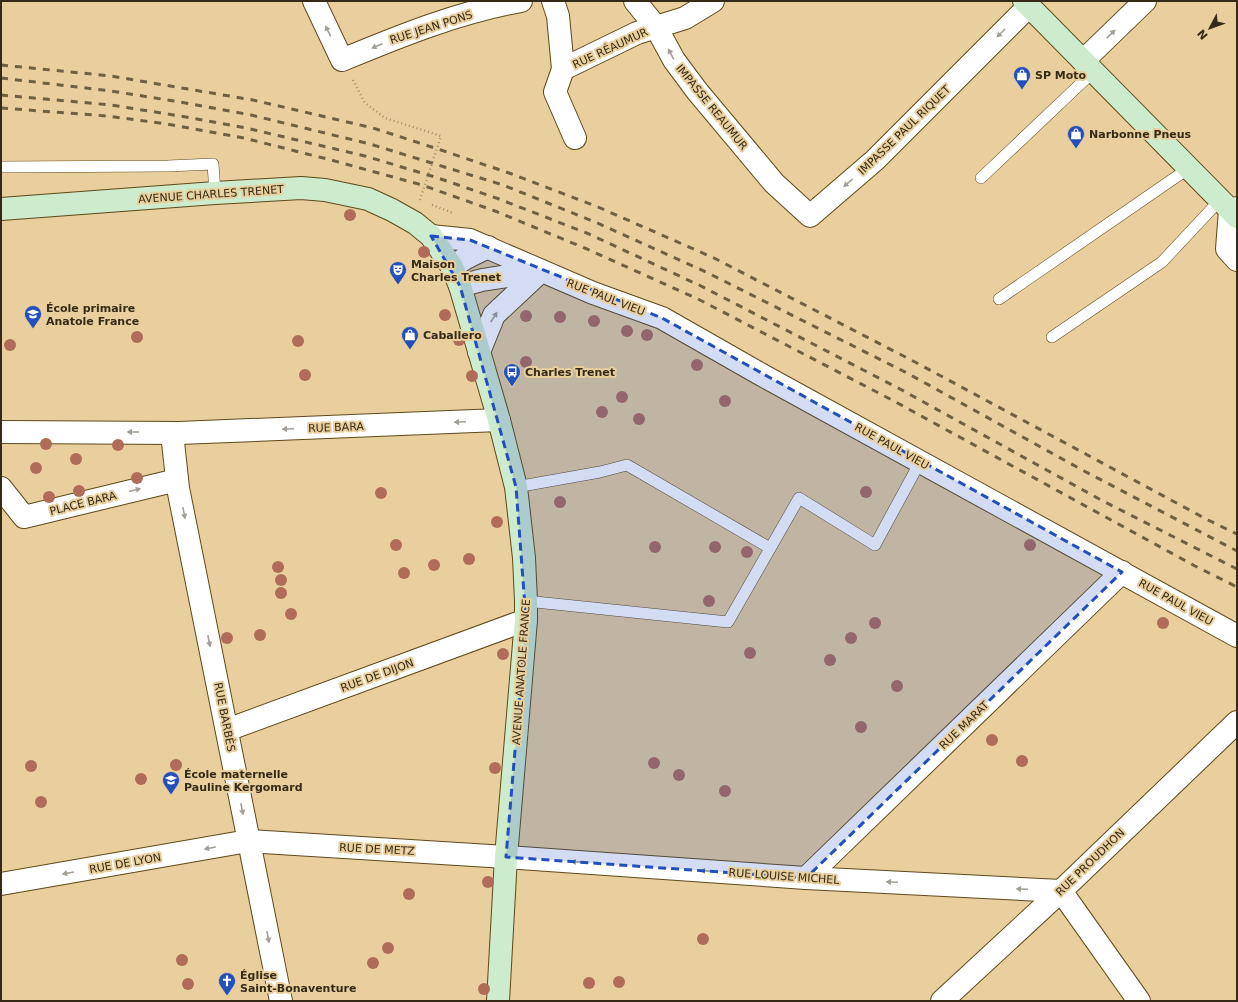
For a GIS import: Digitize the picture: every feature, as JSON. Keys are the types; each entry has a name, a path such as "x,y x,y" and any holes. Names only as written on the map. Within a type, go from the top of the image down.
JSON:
{"main road":[{"path":"1026,3 1088,67 1231,208"},
{"name":"AVENUE CHARLES TRENET","path":"1,209 301,188 325,190 368,199 392,210 423,230"},
{"name":"AVENUE ANATOLE FRANCE","path":"423,230 456,276 499,420 516,487 524,558 526,610 506,857 498,1001"}],"street":[{"path":"314,1 342,60"},
{"name":"RUE JEAN PONS","path":"342,60 400,36 461,16 521,1"},
{"path":"553,1 558,16 563,69 555,92 575,138"},
{"name":"RUE RÉAUMUR","path":"635,1 656,27"},
{"name":"RUE RÉAUMUR","path":"563,69 637,34 685,18 713,1"},
{"path":"1088,67 1145,1"},
{"name":"IMPASSE PAUL RIQUET","path":"774,182 810,216 875,160 1026,3"},
{"name":"IMPASSE REAUMUR","path":"656,27 674,60 697,91 774,182"},
{"path":"1231,208 1226,249 1237,260"},
{"name":"RUE PAUL VIEU","path":"423,230 470,240 541,271 662,318 1237,636"},
{"path":"488,247 464,259 456,276 482,280 541,271"},
{"path":"479,352 494,315 541,271"},
{"name":"RUE BARA","path":"172,433 499,420"},
{"path":"1,432 172,433"},
{"name":"RUE BARBÈS","path":"172,433 177,480 281,1001"},
{"name":"PLACE BARA","path":"1,488 24,517 177,480"},
{"name":"RUE MARAT","path":"806,878 1122,572"},
{"name":"RUE DE DIJON","path":"227,730 526,610"},
{"name":"RUE PROUDHON","path":"942,1001 1061,891 1237,722"},
{"name":"RUE DE METZ","path":"248,841 506,857"},
{"name":"RUE DE LYON","path":"1,884 248,841"},
{"name":"RUE LOUISE MICHEL","path":"506,857 806,878 1061,891"},
{"path":"1061,891 1139,1001"}],"lane":[{"path":"981,178 1088,67"},
{"path":"1,167 168,166 213,164 215,193"},
{"path":"1000,299 1189,168"},
{"path":"1052,337 1162,262 1231,208"},
{"path":"526,610 728,622 799,498 875,545 920,462"},
{"path":"516,487 600,472 627,465 770,548"}],"path":[{"path":"342,60 365,103 385,118 441,136 420,200"},
{"path":"428,203 456,214"}],"highlighted area":[{"path":"431,236 470,240 662,318 1122,572 806,878 506,857 526,620 516,487 460,286"}],"railway":[{"path":"1,65 111,76 253,100 373,128 509,173 598,207 714,258 915,362 1208,520 1237,534"},
{"path":"1,78 111,91 251,115 370,144 503,185 595,222 706,272 907,373 1084,471 1237,551"},
{"path":"1,95 111,105 246,128 365,156 435,177 499,199 589,234 701,286 900,389 1101,500 1237,569"},
{"path":"1,108 107,116 167,124 244,138 422,185 495,211 587,249 698,299 892,400 1195,566 1237,587"}],"place":[{"name":"SP Moto","path":"1022,90"},
{"name":"Narbonne Pneus","path":"1076,149"},
{"name":"Maison Charles Trenet","path":"398,285"},
{"name":"École primaire Anatole France","path":"33,329"},
{"name":"Caballero","path":"410,350"},
{"name":"Charles Trenet","path":"512,387"},
{"name":"École maternelle Pauline Kergomard","path":"171,795"},
{"name":"Église Saint-Bonaventure","path":"227,996"}]}
